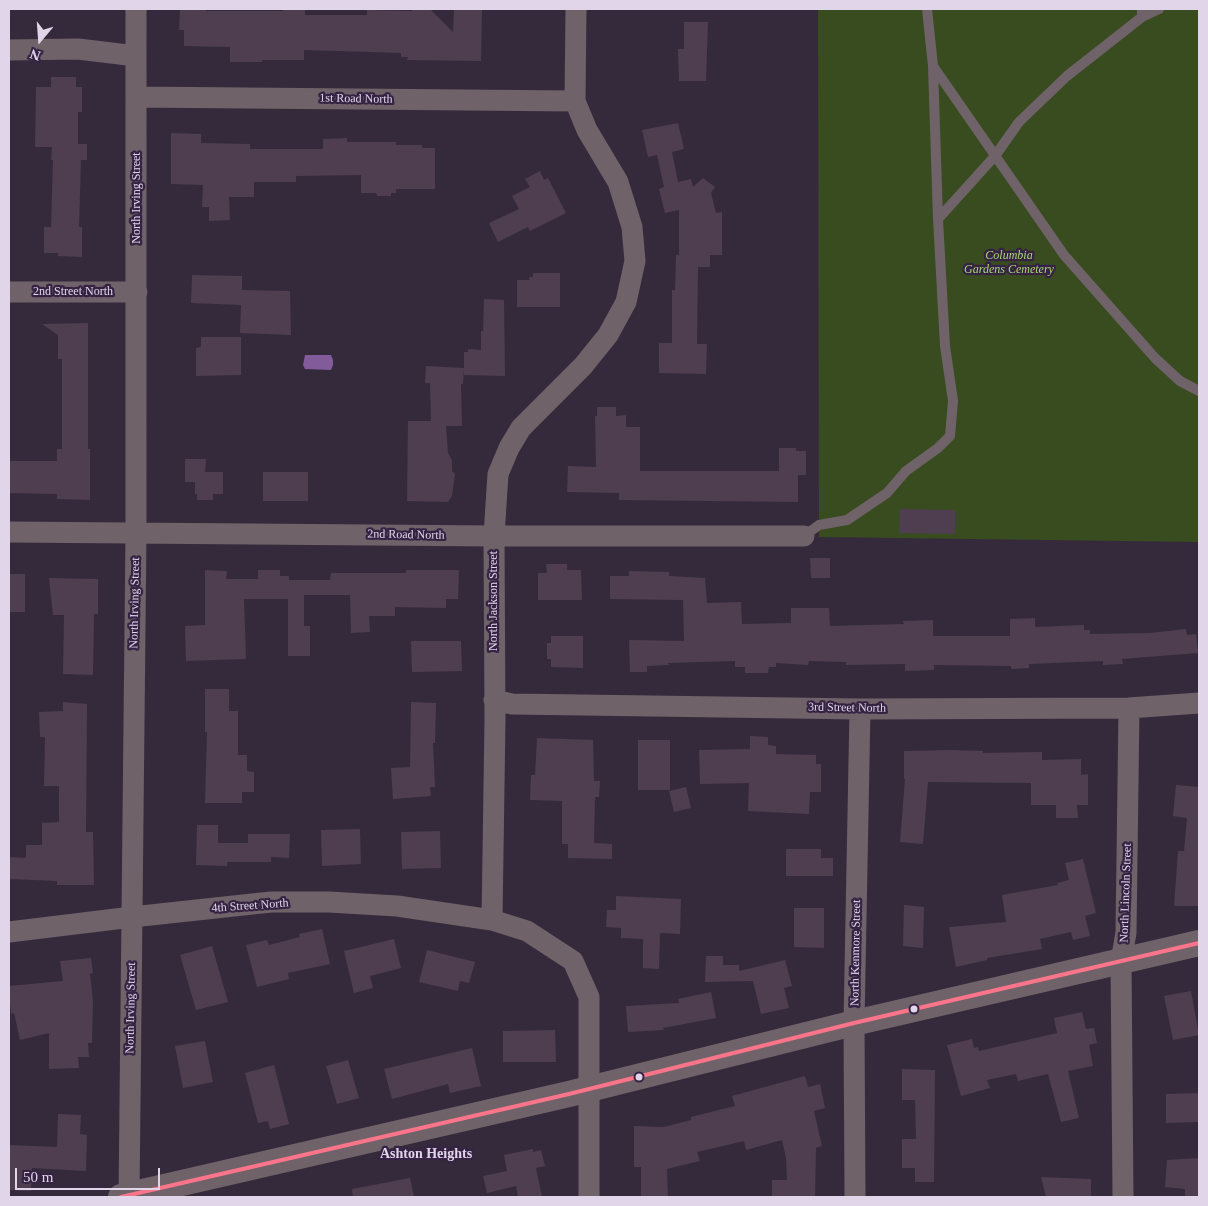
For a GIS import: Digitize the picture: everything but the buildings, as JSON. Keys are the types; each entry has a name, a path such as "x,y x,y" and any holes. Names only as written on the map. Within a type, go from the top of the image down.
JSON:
{"street":[{"name":"North Irving Street","path":"126,1197 132,917 136,533 136,9"},
{"name":"North Jackson Street","path":"492,920 494,536 498,474 508,448 521,428 583,366 608,335 626,302 636,261 632,227 618,182 587,130 576,101 576,9"},
{"path":"9,50 78,49 136,56"},
{"name":"1st Road North","path":"136,97 576,101"},
{"name":"2nd Street North","path":"9,292 137,292"},
{"name":"2nd Road North","path":"9,532 494,536 804,536"},
{"name":"3rd Street North","path":"494,700 512,704 860,709 1130,708 1199,703"},
{"name":"North Lincoln Street","path":"1123,1197 1121,962 1126,933 1130,708"},
{"name":"North Kenmore Street","path":"855,1197 854,1023 860,709"},
{"name":"4th Street North","path":"9,932 271,902 328,902 398,906 492,920"},
{"path":"492,920 528,931 573,961 589,997 588,1197"},
{"path":"126,1197 589,1089 854,1023 1199,943"}],"lane":[{"path":"804,536 819,525 847,520 887,493 906,471 938,448 950,436 953,401 946,346 938,219 933,66 927,9"},
{"path":"938,219 995,156 1019,122 1067,76 1142,13 1159,9"},
{"path":"933,66 1064,255 1155,358 1180,381 1199,391"}],"green space":[{"name":"Columbia Gardens Cemetery","path":"818,9 1199,9 1199,542 819,537"}],"shaded area":[{"path":"305,355 331,355 333,365 331,370 305,369 303,365"}],"transit line":[{"path":"121,1197 569,1094 854,1023 1199,943"}],"district":[{"name":"Ashton Heights","path":"426,1154"}]}
